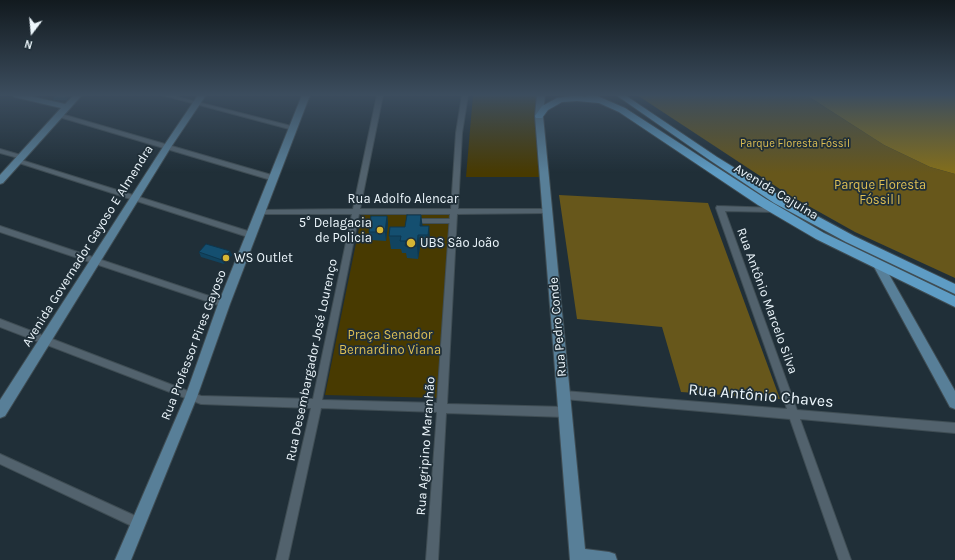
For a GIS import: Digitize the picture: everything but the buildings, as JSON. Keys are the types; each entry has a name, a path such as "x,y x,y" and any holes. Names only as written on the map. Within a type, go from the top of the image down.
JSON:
{"main road":[{"path":"0,181 53,121"},
{"name":"Avenida Governador Gayoso E Almendra","path":"0,412 184,121"},
{"name":"Rua Professor Pires Gayoso","path":"123,560 191,397 224,304 296,121"},
{"name":"Rua Pedro Conde","path":"539,121 578,558"},
{"name":"Avenida Cajuína","path":"639,121 776,210 820,236 878,266 955,302"},
{"name":"Avenida Cajuína","path":"658,121 778,200 850,239 955,289"},
{"path":"878,266 955,402"},
{"path":"578,558 609,560"}],"street":[{"path":"79,121 273,178"},
{"path":"271,121 293,128"},
{"name":"Rua Desembargador José Lourenço","path":"282,560 317,403 375,121"},
{"name":"Rua Agripino Maranhão","path":"432,560 461,121"},
{"path":"0,151 135,198 251,235"},
{"path":"0,159 8,154"},
{"name":"Rua Antônio Marcelo Silva","path":"776,210 720,208 845,560"},
{"name":"Rua Adolfo Alencar","path":"260,212 357,211 455,216 547,211"},
{"path":"0,229 224,304"},
{"path":"0,323 201,400 565,412"},
{"name":"Rua Antônio Chaves","path":"564,395 955,428"},
{"path":"0,459 138,523"}],"lane":[{"path":"410,223 455,216"}],"green space":[{"path":"471,121 537,121 541,177 466,177"},
{"name":"Parque Floresta Fóssil","path":"677,121 847,121 884,145 930,167 955,174 955,278 855,232 789,195"},
{"path":"559,195 708,203 780,399 681,392 662,327 577,319"},
{"name":"Praça Senador Bernardino Viana","path":"362,214 452,214 439,398 325,395"}],"shaded area":[{"path":"847,121 955,121 955,174 930,167 884,145"}],"place":[{"name":"5° Delagacia de Policia","path":"380,230"},
{"name":"UBS São João","path":"411,243"},
{"name":"WS Outlet","path":"226,258"}],"park label":[{"name":"Parque Floresta Fóssil I","path":"880,192"}]}
